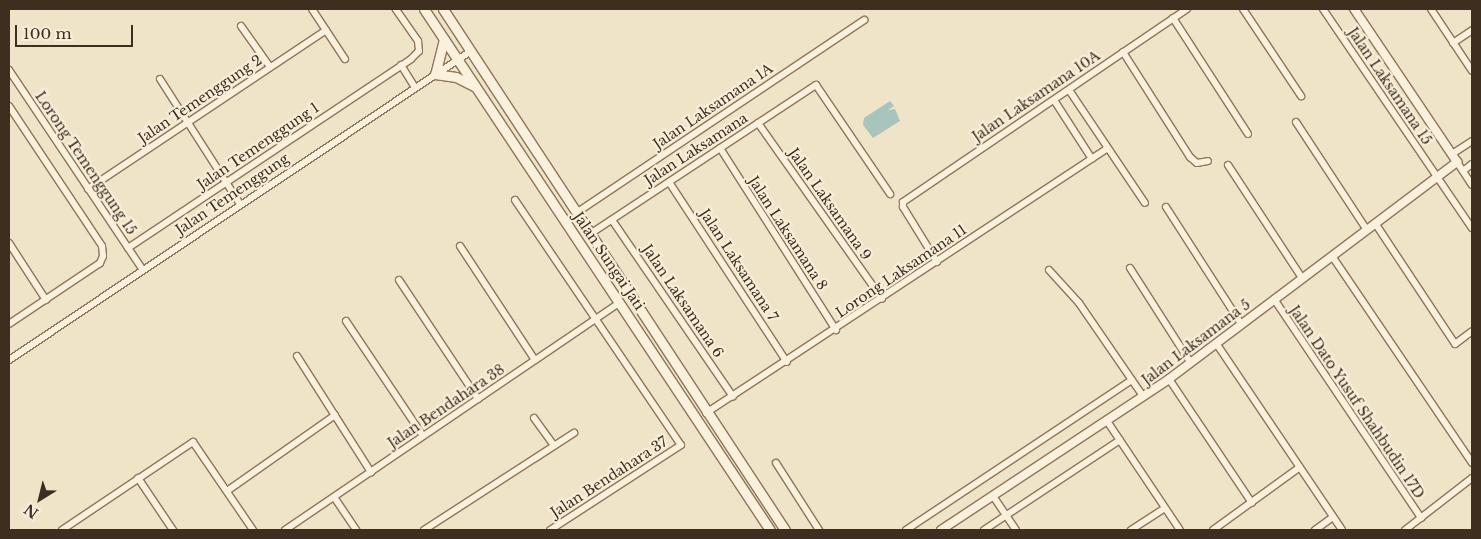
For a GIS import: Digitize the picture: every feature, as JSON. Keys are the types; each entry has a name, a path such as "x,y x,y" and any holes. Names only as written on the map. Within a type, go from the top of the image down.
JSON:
{"main road":[{"name":"Jalan Sungai Jati","path":"424,9 770,530"},
{"name":"Jalan Sungai Jati","path":"443,9 706,413 785,530"},
{"path":"444,39 435,74 456,77 476,88"}],"street":[{"path":"312,9 345,59"},
{"name":"Jalan Temenggung 1","path":"128,248 226,182 403,69 419,51 418,41 396,9"},
{"name":"Jalan Laksamana 10A","path":"937,262 903,208 903,202 1187,9"},
{"path":"1243,9 1301,96"},
{"name":"Jalan Laksamana 15","path":"1323,9 1472,228"},
{"path":"1354,9 1472,185"},
{"path":"1431,9 1472,71"},
{"path":"1173,18 1248,134"},
{"name":"Jalan Laksamana 1A","path":"576,213 864,20"},
{"path":"242,26 270,67"},
{"name":"Jalan Temenggung 2","path":"88,189 326,30"},
{"path":"1453,42 1472,30"},
{"name":"Jalan Temenggung","path":"9,360 471,50"},
{"path":"1123,52 1184,149 1197,163 1208,161"},
{"path":"403,69 415,87"},
{"name":"Lorong Temenggung 15","path":"9,70 142,269"},
{"path":"160,79 240,204"},
{"name":"Jalan Laksamana","path":"590,234 816,85 890,194"},
{"path":"1069,90 1145,203"},
{"path":"1054,100 1092,159"},
{"path":"9,106 102,246 100,263 9,324"},
{"path":"1296,122 1367,230"},
{"name":"Jalan Laksamana 9","path":"758,123 882,299"},
{"path":"1452,154 1472,141"},
{"name":"Jalan Laksamana 8","path":"720,148 836,330"},
{"name":"Lorong Laksamana 11","path":"706,413 836,330 1108,148"},
{"name":"Jalan Laksamana 5","path":"941,530 1169,379 1457,162"},
{"path":"1463,171 1472,164"},
{"path":"1228,165 1302,278"},
{"name":"Jalan Laksamana 7","path":"669,182 787,362"},
{"path":"515,200 595,319"},
{"path":"1166,207 1241,324"},
{"name":"Jalan Laksamana 6","path":"612,220 733,397"},
{"path":"1375,223 1455,344 1472,332"},
{"path":"9,243 46,300"},
{"path":"460,246 534,360"},
{"path":"1332,256 1472,463"},
{"path":"1130,268 1190,362"},
{"path":"1049,270 1079,303 1143,396"},
{"path":"399,280 478,399"},
{"name":"Jalan Dato Yusuf Shahbudin 17D","path":"1274,300 1421,518"},
{"name":"Jalan Bendahara 38","path":"286,530 620,302"},
{"name":"Jalan Bendahara 37","path":"550,530 681,445 595,319"},
{"path":"346,322 423,436"},
{"path":"1216,343 1342,530"},
{"path":"297,356 371,472"},
{"path":"1169,379 1252,503"},
{"name":"Jalan Laksamana 5","path":"906,530 1132,380"},
{"path":"227,491 335,416"},
{"path":"534,418 554,446"},
{"path":"1107,421 1180,530"},
{"path":"424,530 574,432"},
{"path":"984,530 1120,440"},
{"path":"62,530 193,442 253,530"},
{"path":"776,463 819,530"},
{"path":"1213,530 1300,467"},
{"path":"138,478 172,530"},
{"path":"1405,530 1472,478"},
{"path":"993,496 1016,530"},
{"path":"334,497 356,530"},
{"path":"1131,530 1165,508"},
{"path":"1315,530 1333,517"}],"water":[{"path":"890,101 894,106 888,110 895,109 900,121 873,138 863,125 864,118"}]}
